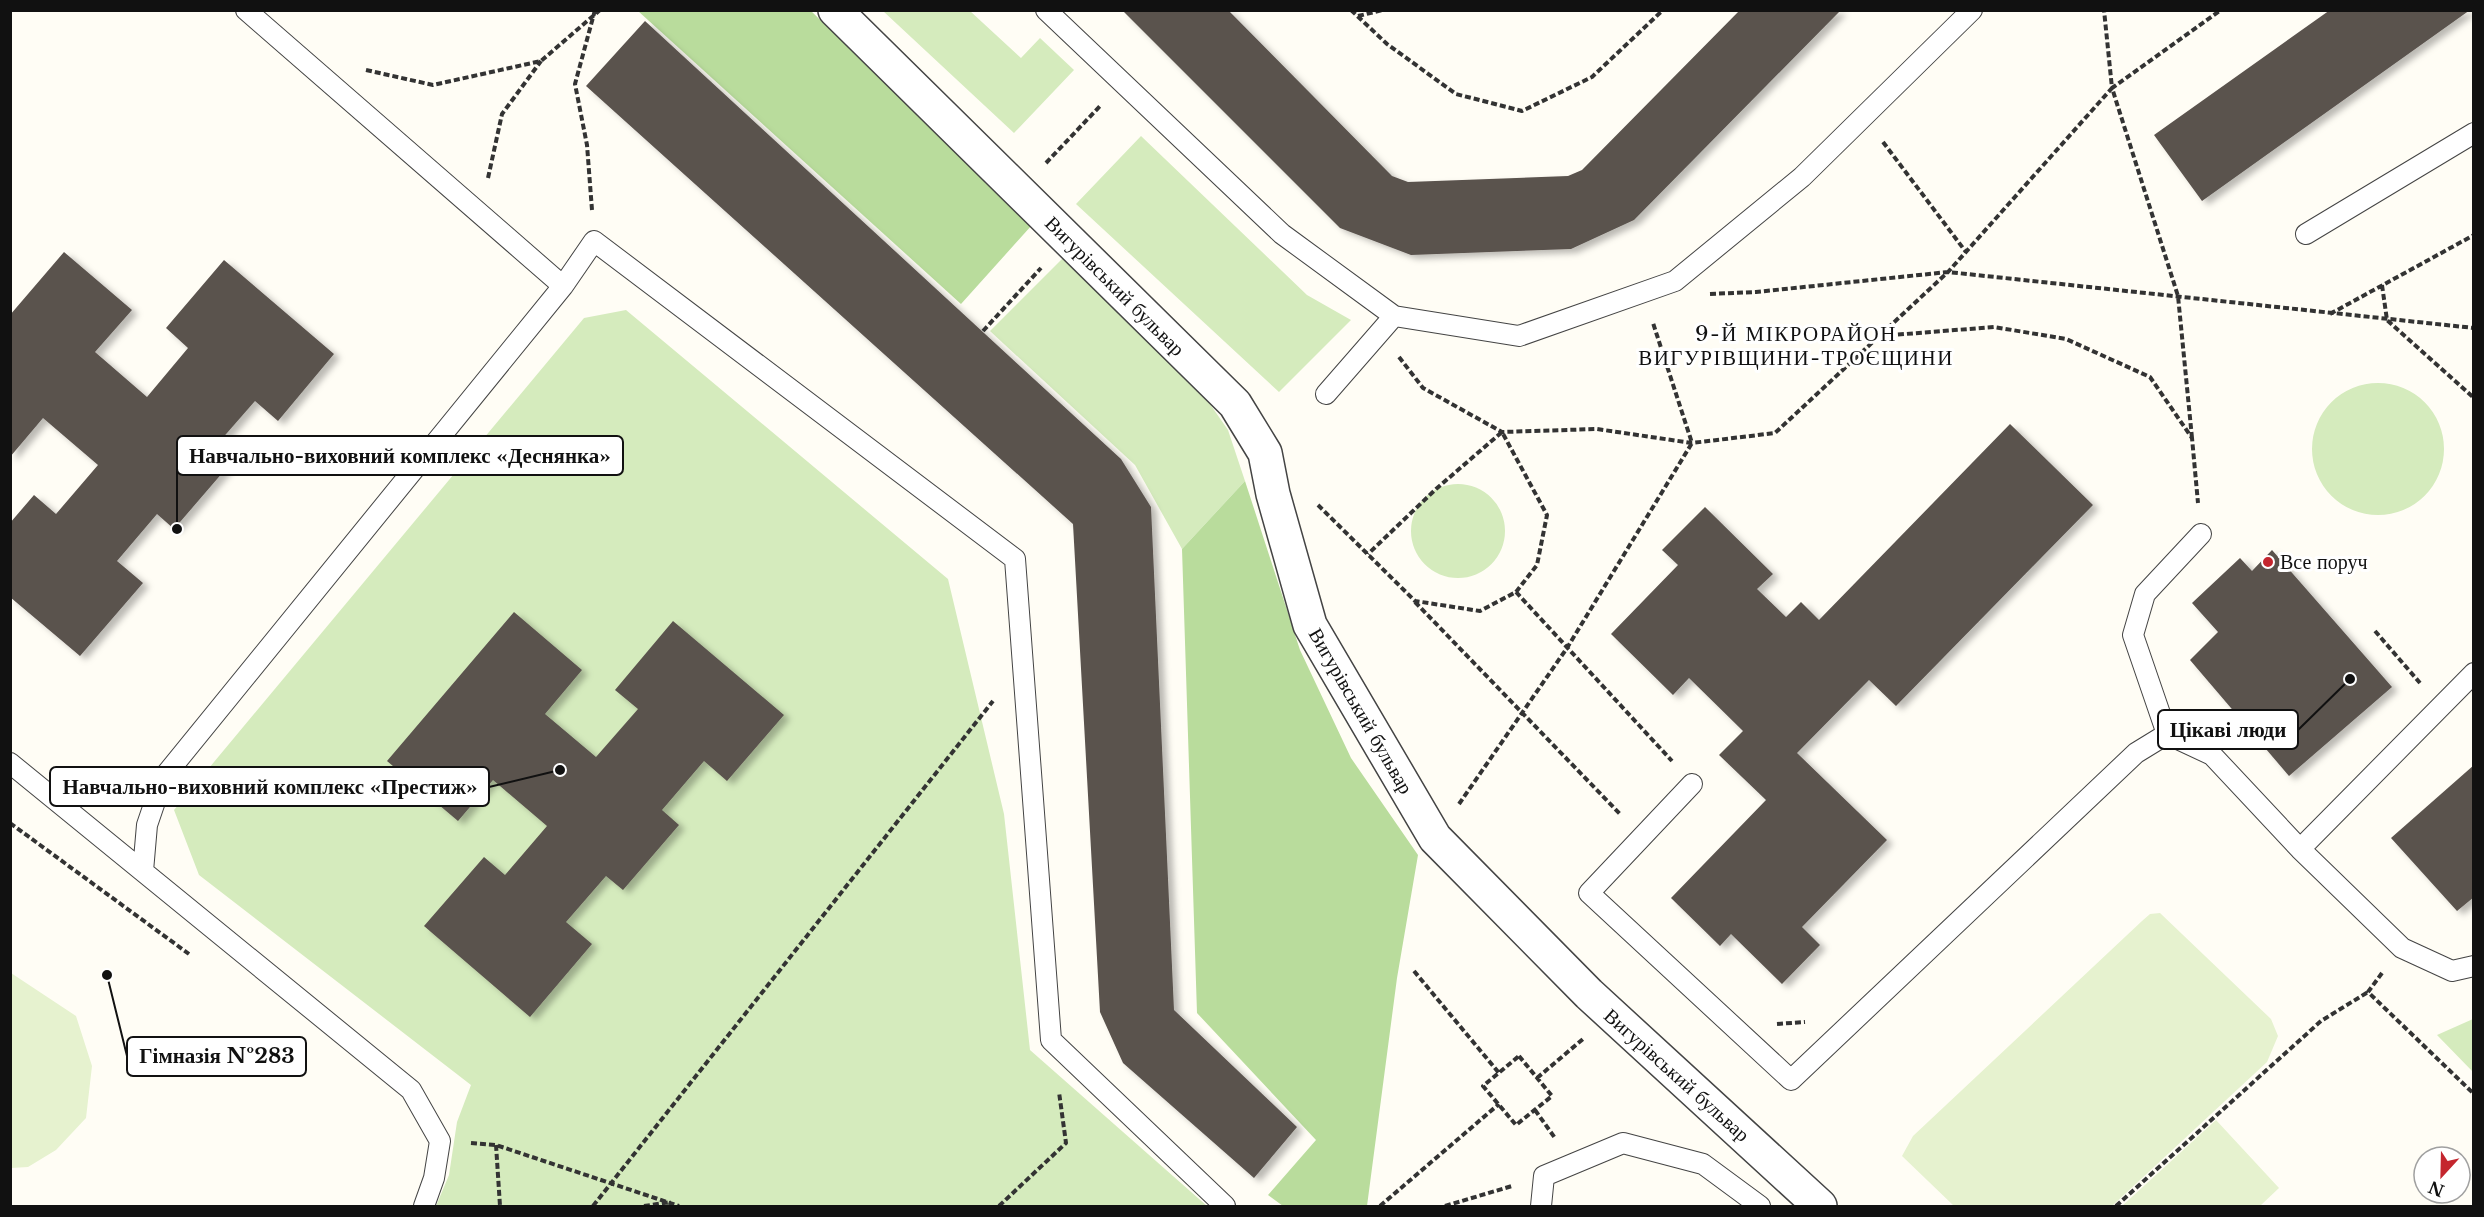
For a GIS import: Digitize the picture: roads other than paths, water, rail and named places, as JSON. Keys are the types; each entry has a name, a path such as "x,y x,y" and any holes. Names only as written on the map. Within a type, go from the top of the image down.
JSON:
{"street":[{"name":"Вигурівський бульвар","path":"835,10 1235,404 1265,453 1273,494 1310,625 1435,838 1589,994 1820,1206"}],"lane":[{"path":"246,10 563,286"},
{"path":"1046,10 1282,234 1394,316 1519,336 1675,281 1802,177 1972,10"},
{"path":"2306,234 2474,133"},
{"path":"143,871 147,825 163,778 563,286 594,241 1015,559 1051,1040 1226,1206"},
{"path":"1326,394 1394,316"},
{"path":"2201,534 2145,594 2133,635 2168,734 2212,755 2300,849 2402,948 2452,971 2474,966"},
{"path":"2300,849 2474,673"},
{"path":"1692,784 1589,893 1791,1080 2136,753 2168,734"},
{"path":"10,763 411,1090 440,1141 434,1178 424,1206"},
{"path":"1540,1206 1544,1176 1623,1143 1703,1164 1760,1206"}],"place":[{"name":"Навчально-виховний комплекс «Деснянка»","path":"177,529"},
{"name":"Все поруч","path":"2268,562"},
{"name":"Цікаві люди","path":"2350,679"},
{"name":"Навчально-виховний комплекс «Престиж»","path":"560,770"},
{"name":"Гімназія №283","path":"107,975"}],"district":[{"name":"9-Й МІКРОРАЙОН ВИГУРІВЩИНИ-ТРОЄЩИНИ","path":"1796,346"}]}
